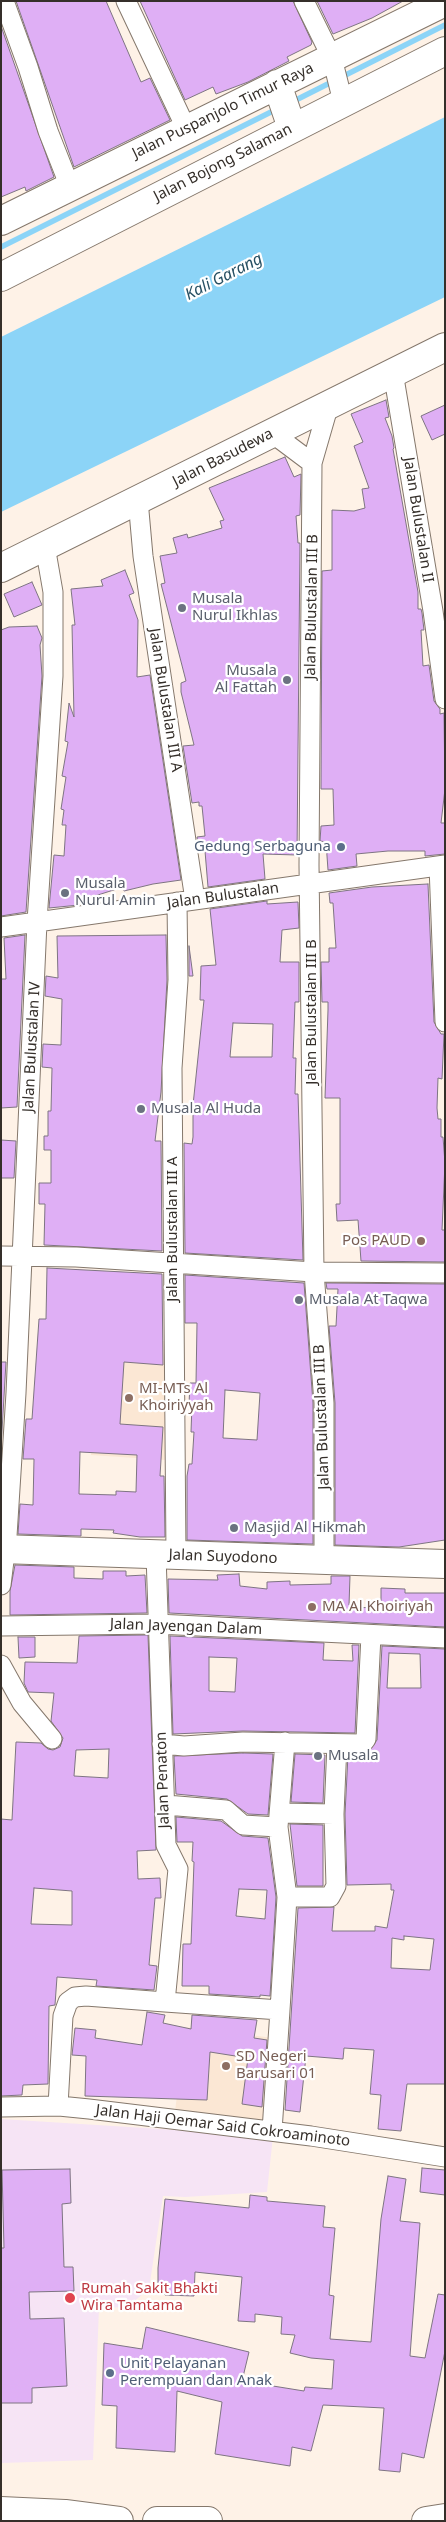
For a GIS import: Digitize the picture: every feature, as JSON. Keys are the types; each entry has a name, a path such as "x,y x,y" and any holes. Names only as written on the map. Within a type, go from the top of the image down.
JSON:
{"main road":[{"name":"Jalan Puspanjolo Timur Raya","path":"1,220 186,128 279,90 445,2"},
{"name":"Jalan Bojong Salaman","path":"1,277 292,125 445,51"},
{"path":"279,90 292,125"},
{"name":"Jalan Basudewa","path":"1,568 445,347"},
{"name":"Jalan Suyodono","path":"3,1549 445,1564"},
{"path":"1,2511 65,2514 119,2521"},
{"path":"426,2521 445,2518"},
{"path":"157,2521 208,2521"}],"street":[{"path":"4,1 28,67 48,131 70,187"},
{"path":"126,1 186,128"},
{"path":"304,1 332,61 343,100"},
{"name":"Jalan Bulustalan II","path":"393,372 433,611 445,699"},
{"name":"Jalan Bulustalan III B","path":"324,1561 324,1403 314,1272 310,883 312,463 329,404"},
{"path":"272,433 312,463"},
{"name":"Jalan Bulustalan III A","path":"138,500 143,556 186,901 172,1068 173,1263 166,1555"},
{"name":"Jalan Bulustalan IV","path":"1,1585 16,1392 20,1257 25,1216 37,922 52,676 53,592 45,546"},
{"path":"442,865 445,1022"},
{"name":"Jalan Bulustalan","path":"1,927 442,865"},
{"path":"1,1256 76,1257 314,1272 445,1273"},
{"name":"Jalan Penaton","path":"165,2002 178,1881 178,1869 166,1845 166,1804 157,1625 166,1555"},
{"name":"Jalan Jayengan Dalam","path":"1,1626 157,1625 371,1638 445,1638"},
{"path":"162,1744 184,1746 243,1742 285,1742 357,1746 362,1744 366,1739 371,1638"},
{"path":"1,1666 22,1703 52,1739"},
{"path":"272,2131 287,1898 279,1820 285,1742"},
{"path":"287,1898 330,1897 336,1886 334,1814 337,1744"},
{"path":"166,1804 226,1810 243,1825 334,1814"},
{"path":"58,2106 62,2016 68,2002 75,1997 86,1996 280,2010"},
{"name":"Jalan Haji Oemar Said Cokroaminoto","path":"1,2107 58,2106 272,2131 445,2157"}],"shaded area":[{"name":"MI-MTs Al Khoiriyyah","path":"95,1335 165,1341 165,1460 91,1455"},
{"name":"SD Negeri Barusari 01","path":"185,2027 274,2038 264,2123 175,2112"},
{"name":"Rumah Sakit Bhakti Wira Tamtama","path":"1,2119 273,2136 267,2192 185,2197 163,2196 149,2289 127,2307 99,2308 93,2460 1,2463"}],"water":[{"name":"Kali Garang","path":"445,117 445,297 1,512 1,337"}],"building":[{"path":"16,1 106,1 141,82 150,78 170,120 74,167"},
{"path":"140,1 293,1 312,42 311,45 287,57 289,61 248,82 216,94 213,87 185,100"},
{"path":"317,1 403,1 372,18 333,34"},
{"path":"1,26 54,177 26,191 25,187 1,197"},
{"path":"386,400 389,417 385,418 392,436 418,592 418,609 421,609 422,613 424,630 421,630 423,666 429,665 434,701 440,709 440,714 444,713 445,789 441,823 445,823 445,854 425,856 425,851 388,851 356,854 357,866 328,870 326,842 320,841 321,826 334,825 333,789 321,789 322,571 332,570 332,510 354,511 365,508 362,489 369,488 354,446 363,442 351,414"},
{"path":"445,405 445,434 432,440 421,416"},
{"path":"285,457 294,477 301,474 300,515 296,516 298,543 300,543 297,855 263,854 265,879 208,887 205,851 199,852 197,837 205,836 202,806 199,806 199,802 192,803 183,746 194,745 181,692 181,683 186,681 161,584 165,583 160,556 177,553 173,538 187,534 188,538 222,528 220,521 224,520 209,488"},
{"path":"125,570 134,593 129,595 138,620 137,677 150,675 181,880 124,891 123,887 79,901 79,905 49,908 54,855 64,856 66,825 62,825 64,810 61,809 66,777 62,776 68,742 65,741 69,703 74,717 72,625 75,625 71,589 103,586 101,580"},
{"path":"32,582 42,605 14,617 4,594"},
{"path":"37,626 42,638 40,645 42,676 26,912 1,916 1,630 9,627"},
{"path":"428,884 434,1022 441,1034 444,1034 442,1079 438,1078 437,1108 438,1119 441,1119 441,1137 443,1137 445,1163 442,1230 445,1230 445,1262 361,1261 358,1220 337,1221 336,1204 340,1204 340,1098 325,1098 328,1002 322,1002 321,962 329,962 329,948 336,948 333,903 330,903 329,893 372,887"},
{"path":"267,901 267,904 298,902 299,928 282,930 280,962 299,962 299,1002 295,1002 293,1058 296,1058 295,1094 298,1094 303,1260 185,1253 184,1143 192,1144 193,1137 193,1105 204,1000 200,1000 201,966 216,965 210,909","holes":["233,1023 273,1024 272,1057 230,1057"]},
{"path":"25,935 17,1107 1,1108 1,979 6,979 4,938"},
{"path":"166,935 167,980 161,1092 155,1141 161,1141 162,1251 44,1245 45,1204 39,1204 39,1183 51,1183 51,1150 44,1150 44,1136 48,1136 48,1111 51,1111 52,1068 42,1067 43,1044 61,1045 62,999 45,996 46,976 58,978 57,936"},
{"path":"189,946 193,976 189,976"},
{"path":"1,1140 16,1141 14,1178 1,1178"},
{"path":"47,1268 162,1274 163,1365 124,1362 120,1424 163,1427 160,1476 164,1476 165,1537 140,1537 113,1533 114,1530 81,1529 81,1536 18,1534 20,1504 33,1505 34,1459 23,1459 26,1419 32,1419 39,1319 46,1319","holes":["80,1452 137,1455 136,1492 116,1491 116,1495 79,1494"]},
{"path":"185,1275 304,1283 313,1403 313,1544 187,1540 187,1476 189,1464 192,1464 194,1432 191,1432 192,1404 189,1404 190,1383 196,1383 197,1323 185,1323","holes":["225,1390 260,1393 257,1440 223,1438"]},
{"path":"326,1283 445,1284 445,1540 399,1547 335,1545 335,1403 329,1326 336,1326 338,1289 327,1289"},
{"path":"1,1362 6,1362 1,1448"},
{"path":"15,1565 74,1567 74,1578 103,1579 103,1571 126,1571 126,1576 145,1575 147,1613 10,1615 10,1591"},
{"path":"239,1574 240,1586 267,1589 267,1582 290,1581 290,1585 331,1584 331,1576 350,1576 349,1605 352,1605 352,1608 381,1607 381,1588 405,1589 405,1593 445,1593 445,1627 169,1613 168,1579 218,1580 217,1575"},
{"path":"148,1635 156,1850 137,1851 138,1879 160,1878 161,1898 155,1898 149,1965 157,1966 154,1990 96,1986 97,1980 57,1977 55,2005 49,2006 48,2084 23,2085 22,2095 1,2096 1,1819 12,1820 16,1742 41,1743 48,1749 53,1750 60,1747 63,1738 51,1721 54,1693 28,1692 24,1683 25,1662 77,1663 79,1636","holes":["109,1749 108,1778 74,1776 76,1750","34,1888 72,1891 72,1925 31,1924"]},
{"path":"170,1636 324,1643 323,1660 353,1661 352,1645 359,1645 355,1733 243,1731 173,1734","holes":["209,1657 237,1658 235,1692 209,1691"]},
{"path":"18,1637 35,1637 35,1657 19,1658"},
{"path":"382,1646 445,1649 445,2084 407,2084 401,2131 378,2129 381,2095 370,2094 374,2050 344,2048 343,2059 306,2056 300,2112 285,2110 298,1908 334,1907 332,1931 375,1931 375,1926 387,1928 394,1890 391,1890 391,1884 347,1885 345,1814 348,1755 367,1754 377,1740","holes":["389,1653 420,1654 421,1688 387,1688","404,1936 434,1939 430,1970 391,1968 392,1938 404,1940"]},
{"path":"243,1753 273,1754 268,1815 248,1814 227,1799 176,1794 174,1756"},
{"path":"295,1754 325,1755 323,1803 291,1802"},
{"path":"176,1817 221,1821 242,1836 268,1838 276,1897 270,1996 209,1994 209,1986 182,1986 183,1944 191,1944 194,1862 192,1861 193,1842 177,1842","holes":["239,1889 267,1890 265,1919 236,1916"]},
{"path":"290,1824 323,1825 323,1886 297,1886"},
{"path":"147,2012 165,2015 163,2023 191,2029 192,2015 257,2020 254,2038 267,2040 262,2107 242,2104 248,2058 210,2052 207,2100 85,2096 86,2056 72,2055 75,2028 96,2030 95,2038 142,2045"},
{"path":"422,2168 445,2170 445,2195 420,2192"},
{"path":"70,2169 71,2203 62,2204 64,2267 73,2267 74,2291 29,2292 30,2319 64,2318 67,2386 32,2388 32,2403 1,2403 1,2248 4,2248 2,2170"},
{"path":"388,2176 406,2179 400,2221 420,2223 410,2356 425,2358 438,2294 445,2295 445,2351 424,2458 402,2453 400,2472 379,2470 384,2408 323,2405 311,2451 292,2447 290,2466 215,2454 222,2402 177,2391 175,2452 116,2448 117,2406 102,2405 104,2343 142,2349 146,2327 249,2352 242,2381 304,2391 305,2387 332,2389 334,2360 311,2358 290,2353 295,2335 281,2334 282,2317 255,2314 255,2322 238,2321 242,2277 195,2272 194,2296 165,2295 165,2288 158,2288 158,2268 165,2199 249,2208 250,2195 267,2197 267,2201 325,2206 323,2227 335,2228 329,2295 334,2296 330,2339 371,2342 381,2219"}],"waterway":[{"path":"292,102 445,25"},
{"path":"1,247 279,108"}],"place":[{"name":"Musala Nurul Ikhlas","path":"182,608"},
{"name":"Musala Al Fattah","path":"287,680"},
{"name":"Gedung Serbaguna","path":"341,847"},
{"name":"Musala Nurul Amin","path":"65,893"},
{"name":"Musala Al Huda","path":"141,1109"},
{"name":"Pos PAUD","path":"421,1241"},
{"name":"Musala At Taqwa","path":"299,1300"},
{"name":"MI-MTs Al Khoiriyyah","path":"129,1398"},
{"name":"Masjid Al Hikmah","path":"234,1528"},
{"name":"MA Al Khoiriyah","path":"312,1607"},
{"name":"Musala","path":"318,1756"},
{"name":"SD Negeri Barusari 01","path":"226,2066"},
{"name":"Rumah Sakit Bhakti Wira Tamtama","path":"70,2298"},
{"name":"Unit Pelayanan Perempuan dan Anak","path":"110,2373"}]}
